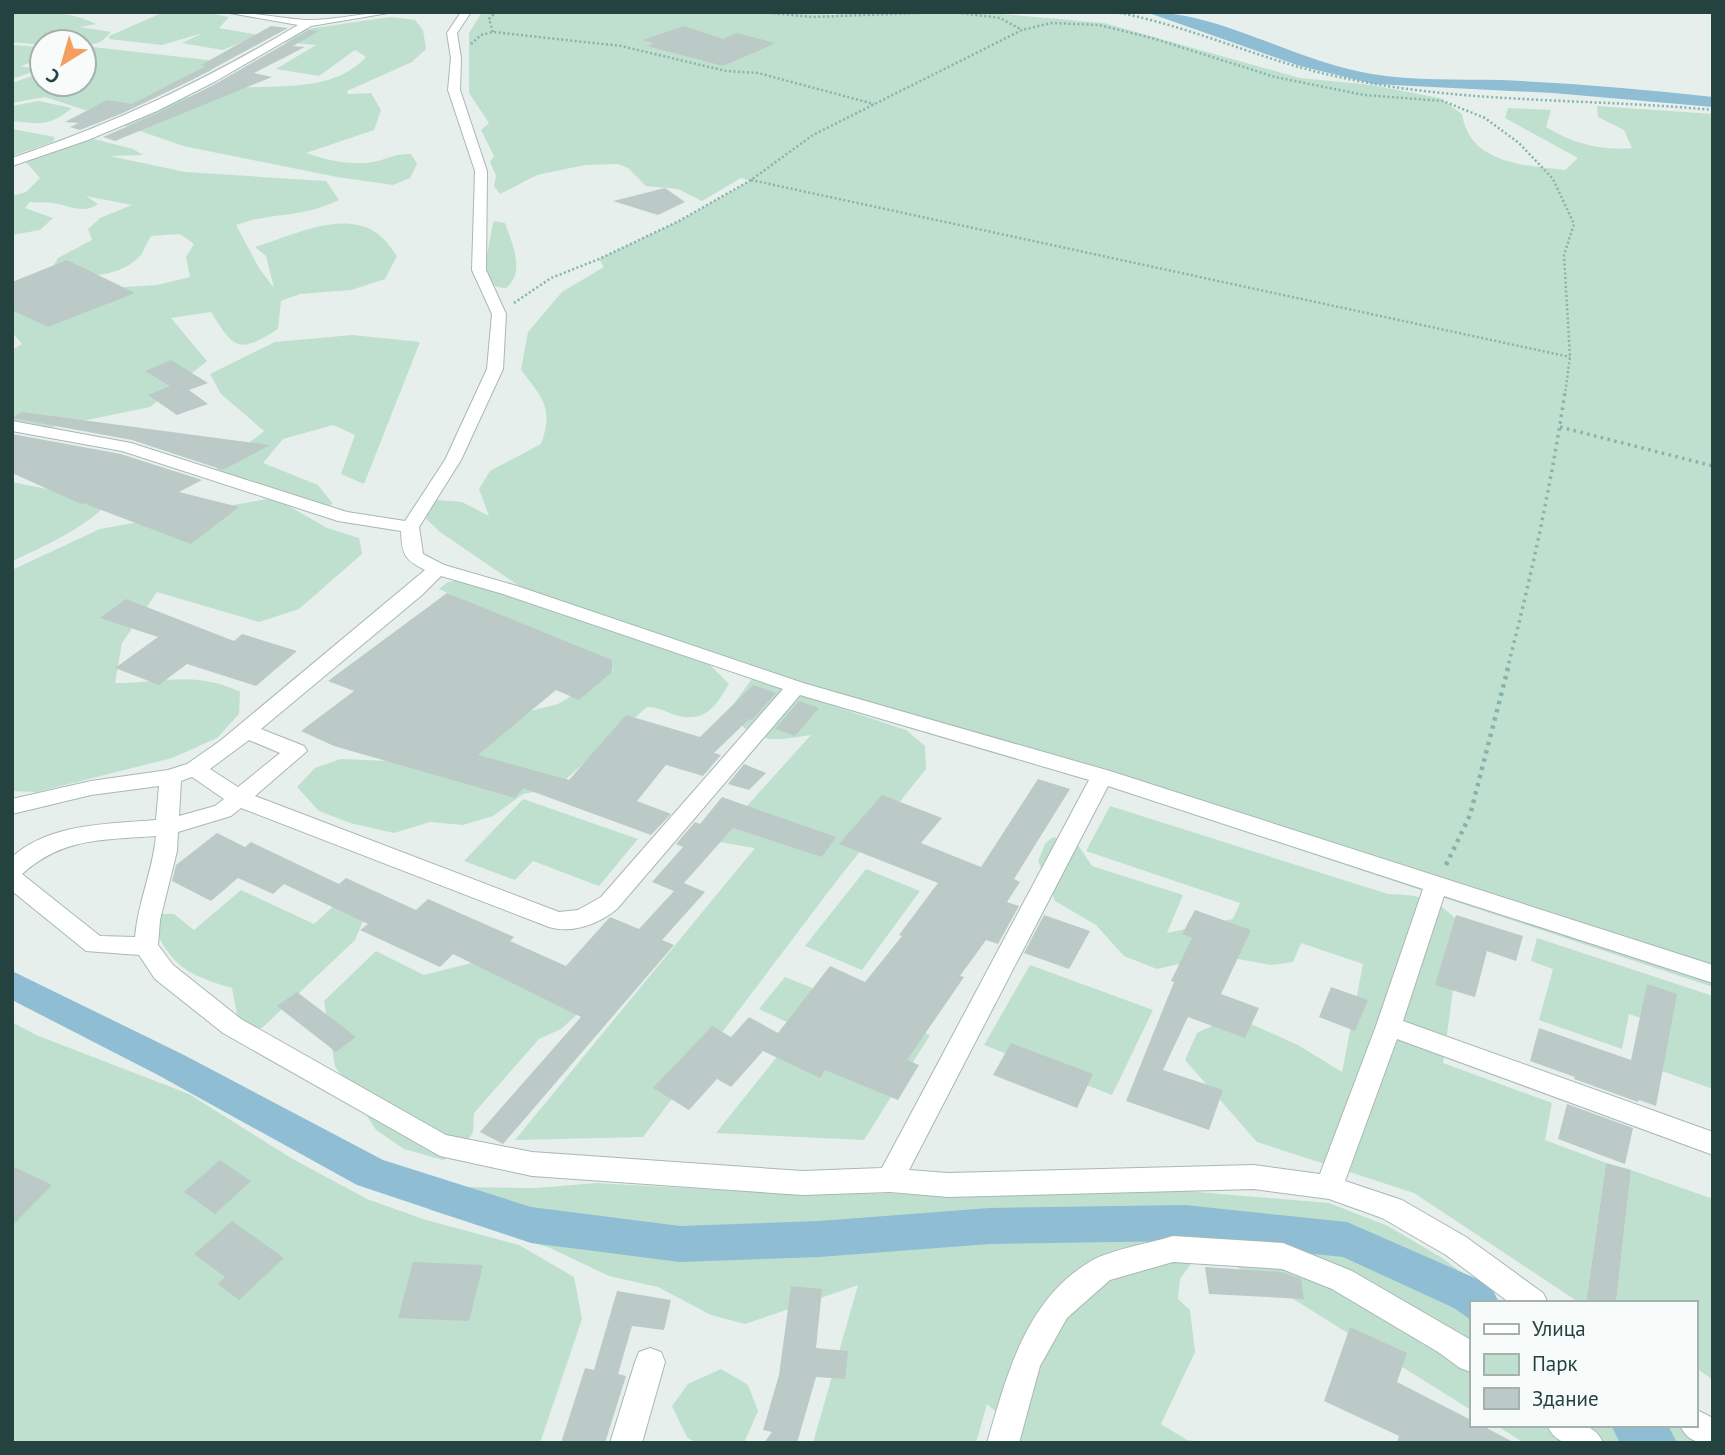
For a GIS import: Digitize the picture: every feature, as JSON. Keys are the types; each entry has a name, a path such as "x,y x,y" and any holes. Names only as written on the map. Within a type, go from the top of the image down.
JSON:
{"street":[{"path":"229,12 308,23 389,12"},
{"path":"466,12 452,33 456,58 454,90 481,171 480,270 499,314 495,369 453,460 410,527 411,548 415,557 437,569 510,590 796,687 1102,776 1713,974"},
{"path":"12,162 93,135 154,109 238,66 308,23"},
{"path":"12,426 125,447 344,517 410,527"},
{"path":"12,807 91,788 170,777 195,769 246,731 415,591 437,569"},
{"path":"195,769 240,799 557,921 576,921 595,915 609,903 796,687"},
{"path":"12,870 33,851 76,835 167,827 223,811 296,751 246,731"},
{"path":"890,1180 1102,776"},
{"path":"170,777 166,851 148,920 146,946 164,972 232,1026 440,1145 532,1164 802,1183 890,1180 947,1185 1254,1177 1329,1187 1392,1209 1456,1246 1530,1301"},
{"path":"12,878 95,945 146,946"},
{"path":"1329,1187 1390,1026 1436,885"},
{"path":"1390,1026 1713,1144"},
{"path":"1003,1443 1026,1362 1056,1308 1101,1270 1173,1249 1283,1256 1342,1280 1449,1342 1470,1357"},
{"path":"626,1443 650,1362"},
{"path":"1697,1425 1713,1436"},
{"path":"1566,1427 1587,1443"}],"path":[{"path":"493,32 489,19 496,12"},
{"path":"620,12 711,12"},
{"path":"760,12 813,17 944,12"},
{"path":"953,12 999,18 1017,24 1022,30"},
{"path":"1115,12 1143,16 1199,32 1285,62 1339,77 1482,97 1574,100 1713,110"},
{"path":"499,314 551,278 656,232 751,180 813,135 1022,30 1051,23 1099,25 1152,38 1275,77 1364,95 1444,101 1485,118 1519,143 1553,179 1574,224 1564,255 1570,357 1560,427 1533,569 1470,815 1436,885"},
{"path":"456,58 481,36 493,32 621,46 726,71 758,73 875,104"},
{"path":"751,180 1570,357"},
{"path":"1560,427 1713,466"}],"green space":[{"path":"12,12 65,14 96,24 80,27 86,28 28,28 28,44 12,42"},
{"path":"164,12 204,12 229,17 219,28 259,35 223,50 182,43 203,33 162,45 109,39 109,36"},
{"path":"482,12 812,12 832,15 860,12 979,12 1104,23 1300,78 1372,85 1440,98 1462,114 1467,131 1487,152 1516,163 1565,170 1578,158 1505,118 1508,108 1551,110 1546,127 1556,133 1587,145 1620,149 1632,148 1624,130 1598,117 1597,106 1713,114 1713,987 1098,783 794,689 531,594 440,532 422,515 437,500 462,502 489,516 479,489 490,471 541,444 546,422 544,404 521,370 528,332 562,292 604,267 599,259 679,221 750,181 741,178 702,201 678,189 646,186 628,168 618,164 585,165 537,175 500,194 494,186 496,176 490,162 494,156 481,130 489,123 469,93 469,33"},
{"path":"390,17 415,20 423,30 426,49 412,62 347,91 348,94 371,93 381,110 374,130 306,153 348,163 373,162 411,154 417,164 410,178 393,185 337,177 183,146 123,125 156,108 206,92 296,86 334,78 351,70 366,57 355,50 319,76 276,69 316,45 282,42 300,30"},
{"path":"98,30 111,32 98,42"},
{"path":"12,45 28,46 28,63 21,66 28,68 28,73 12,79"},
{"path":"98,48 208,60 212,70 138,105 85,110 48,98 98,98"},
{"path":"28,77 28,98 40,98 12,103 12,83"},
{"path":"38,101 72,108 44,123 12,121 12,106"},
{"path":"12,129 55,137 53,142 12,156"},
{"path":"90,138 133,149 143,155 110,156 185,172 326,181 339,200 313,210 236,225 259,268 274,288 266,256 255,247 299,232 331,224 361,226 381,237 397,256 385,279 351,290 300,294 281,301 278,329 254,342 239,344 232,341 211,312 171,318 207,361 150,407 43,429 12,422 12,350 22,344 12,332 12,306 81,290 157,285 190,277 186,257 194,244 180,234 151,236 140,256 120,270 97,275 50,272 58,258 92,240 88,229 100,218 132,205 86,196 98,204 81,209 53,203 30,202 25,208 53,218 40,230 12,235 12,196 26,192 40,178 26,162 30,158"},
{"path":"494,221 505,223 516,257 515,274 506,288 490,283 485,272"},
{"path":"352,335 420,342 364,484 341,474 355,435 333,425 283,439 263,463 318,485 333,504 317,510 215,470 264,431 221,394 210,374 275,342"},
{"path":"12,482 47,489 97,489 109,503 75,529 12,561"},
{"path":"267,499 287,505 327,528 359,538 362,554 299,609 259,622 157,592 122,643 115,683 193,679 224,685 240,692 239,714 217,738 172,758 37,792 12,791 12,570 100,529"},
{"path":"464,579 710,665 729,684 710,710 697,716 679,716 647,707 556,788 523,794 493,816 463,825 430,822 394,833 350,823 319,811 297,787 315,768 341,759 439,763 506,717 558,704 614,670 439,589 448,582"},
{"path":"752,679 906,730 925,746 926,769 838,879 643,1137 515,1140 755,848 719,842 719,837 811,735 768,739 742,726 732,716 735,702"},
{"path":"523,799 638,839 599,886 533,861 515,880 464,861"},
{"path":"1110,806 1388,894 1420,897 1445,909 1462,925 1443,1063 1552,1103 1545,1140 1606,1163 1586,1301 1577,1301 1414,1193 1257,1142 1185,1060 1197,1033 1233,1016 1298,1045 1342,1072 1363,964 1301,943 1293,962 1271,965 1195,951 1183,963 1157,969 1124,956 1096,925 1055,901 1038,861 1045,844 1053,837 1076,842 1092,866 1183,895 1167,933 1233,919 1240,903 1086,851"},
{"path":"866,869 920,891 862,970 805,946"},
{"path":"241,890 314,924 338,902 365,916 355,940 262,1028 249,1028 237,1014 232,988 204,979 174,959 159,938 153,923 162,914 174,914 194,930"},
{"path":"1537,938 1713,996 1713,1089 1662,1071 1670,1028 1629,1014 1622,1049 1539,1020 1553,969 1531,961"},
{"path":"376,951 424,975 487,959 591,1002 561,1029 539,1039 474,1113 473,1132 462,1151 443,1160 404,1149 376,1130 335,1066 324,1001"},
{"path":"1030,965 1153,1010 1112,1095 984,1045"},
{"path":"785,977 930,1035 864,1140 716,1133 800,1028 759,1009"},
{"path":"12,1022 36,1035 189,1094 291,1158 367,1199 426,1220 519,1245 574,1277 582,1319 540,1443 12,1443"},
{"path":"1631,1170 1713,1199 1713,1380 1697,1368 1697,1301 1616,1301"},
{"path":"596,1183 774,1193 980,1194 1149,1188 1329,1203 1388,1226 1442,1258 1501,1301 1470,1301 1470,1409 1258,1277 1221,1260 1193,1261 1180,1279 1178,1299 1190,1310 1195,1352 1161,1424 1187,1440 1212,1443 1014,1443 1019,1432 987,1404 976,1443 813,1443 858,1285 745,1324 711,1315 658,1287 609,1276 550,1248 430,1210 429,1202 452,1187 536,1188"},
{"path":"721,1369 748,1385 758,1411 744,1443 695,1443 687,1437 672,1406 688,1384"},
{"path":"1499,1427 1679,1427 1701,1443 1524,1443"}],"building":[{"path":"271,26 288,28 192,80 123,113 80,130 70,127 79,123 65,122 107,100 132,104 206,66 201,65"},
{"path":"684,26 723,39 737,33 776,43 723,66 647,46 654,43 643,40"},
{"path":"309,30 319,31 293,46 305,47 254,73 272,77 115,141 103,137 217,83"},
{"path":"665,188 685,202 658,215 613,201"},
{"path":"67,260 135,293 48,327 12,310 12,282"},
{"path":"171,360 208,383 189,390 208,404 177,415 148,395 170,386 145,371"},
{"path":"22,412 270,445 223,470 132,440 12,418"},
{"path":"12,434 121,454 202,480 179,492 239,507 191,544 81,504 12,473"},
{"path":"447,593 612,660 612,672 579,700 556,690 478,755 569,780 626,715 700,737 753,685 776,693 752,720 749,719 714,753 721,755 703,776 666,765 637,801 671,814 651,835 523,788 515,798 334,746 301,731 354,691 328,681"},
{"path":"126,599 234,641 242,634 297,651 256,686 187,664 159,685 115,668 158,637 100,618"},
{"path":"799,701 819,708 795,736 775,729"},
{"path":"744,764 766,773 749,790 728,784"},
{"path":"1038,779 1070,789 1014,879 1020,882 1007,902 1019,906 998,944 986,940 960,976 964,977 907,1060 919,1065 898,1100 825,1070 820,1078 763,1051 731,1087 717,1079 689,1110 653,1088 712,1026 731,1037 749,1017 778,1033 830,966 865,982 902,936 899,935 938,883 839,844 882,795 942,818 921,843 981,867"},
{"path":"722,797 836,837 822,857 733,828 684,883 705,892 662,940 674,945 503,1144 480,1132 581,1017 453,954 440,967 360,930 368,924 284,884 273,894 238,878 211,901 172,881 176,865 217,833 245,847 251,842 339,884 346,878 416,910 428,899 514,937 510,941 566,966 610,917 639,929 674,891 652,882 683,847 676,844 695,822 700,824"},
{"path":"1195,910 1251,930 1221,994 1259,1008 1245,1038 1188,1017 1163,1070 1223,1090 1209,1130 1126,1101 1174,982 1171,981 1192,938 1182,934"},
{"path":"1044,915 1090,931 1069,969 1024,953"},
{"path":"1456,915 1523,936 1516,961 1487,951 1475,997 1435,985"},
{"path":"1647,984 1677,994 1656,1106 1639,1100 1638,1102 1530,1061 1539,1028 1631,1060"},
{"path":"1331,987 1368,1000 1355,1031 1319,1017"},
{"path":"297,992 356,1037 336,1052 277,1006"},
{"path":"1011,1043 1093,1074 1077,1108 993,1075"},
{"path":"1567,1104 1633,1128 1625,1164 1558,1139"},
{"path":"220,1160 251,1181 215,1214 184,1192"},
{"path":"1606,1163 1631,1170 1616,1301 1586,1301"},
{"path":"12,1166 52,1185 12,1226"},
{"path":"232,1221 284,1258 239,1300 218,1284 225,1277 194,1254"},
{"path":"413,1262 483,1265 469,1321 398,1318"},
{"path":"1205,1267 1281,1272 1301,1279 1304,1299 1209,1294"},
{"path":"791,1286 822,1289 816,1348 848,1351 845,1379 816,1377 797,1443 764,1443 772,1432 763,1430 779,1375"},
{"path":"617,1291 671,1300 664,1330 632,1326 618,1374 626,1376 605,1443 561,1443 585,1368 594,1370"},
{"path":"1350,1327 1407,1353 1397,1382 1470,1419 1470,1427 1485,1427 1515,1443 1397,1443 1399,1436 1324,1401"}],"waterway":[{"path":"1153,12 1205,26 1330,70 1374,79 1580,90 1713,102"},
{"path":"12,984 171,1065 371,1173 531,1225 680,1244 819,1239 990,1226 1185,1223 1347,1240 1469,1295 1476,1301"},
{"path":"1635,1427 1655,1443"}]}
